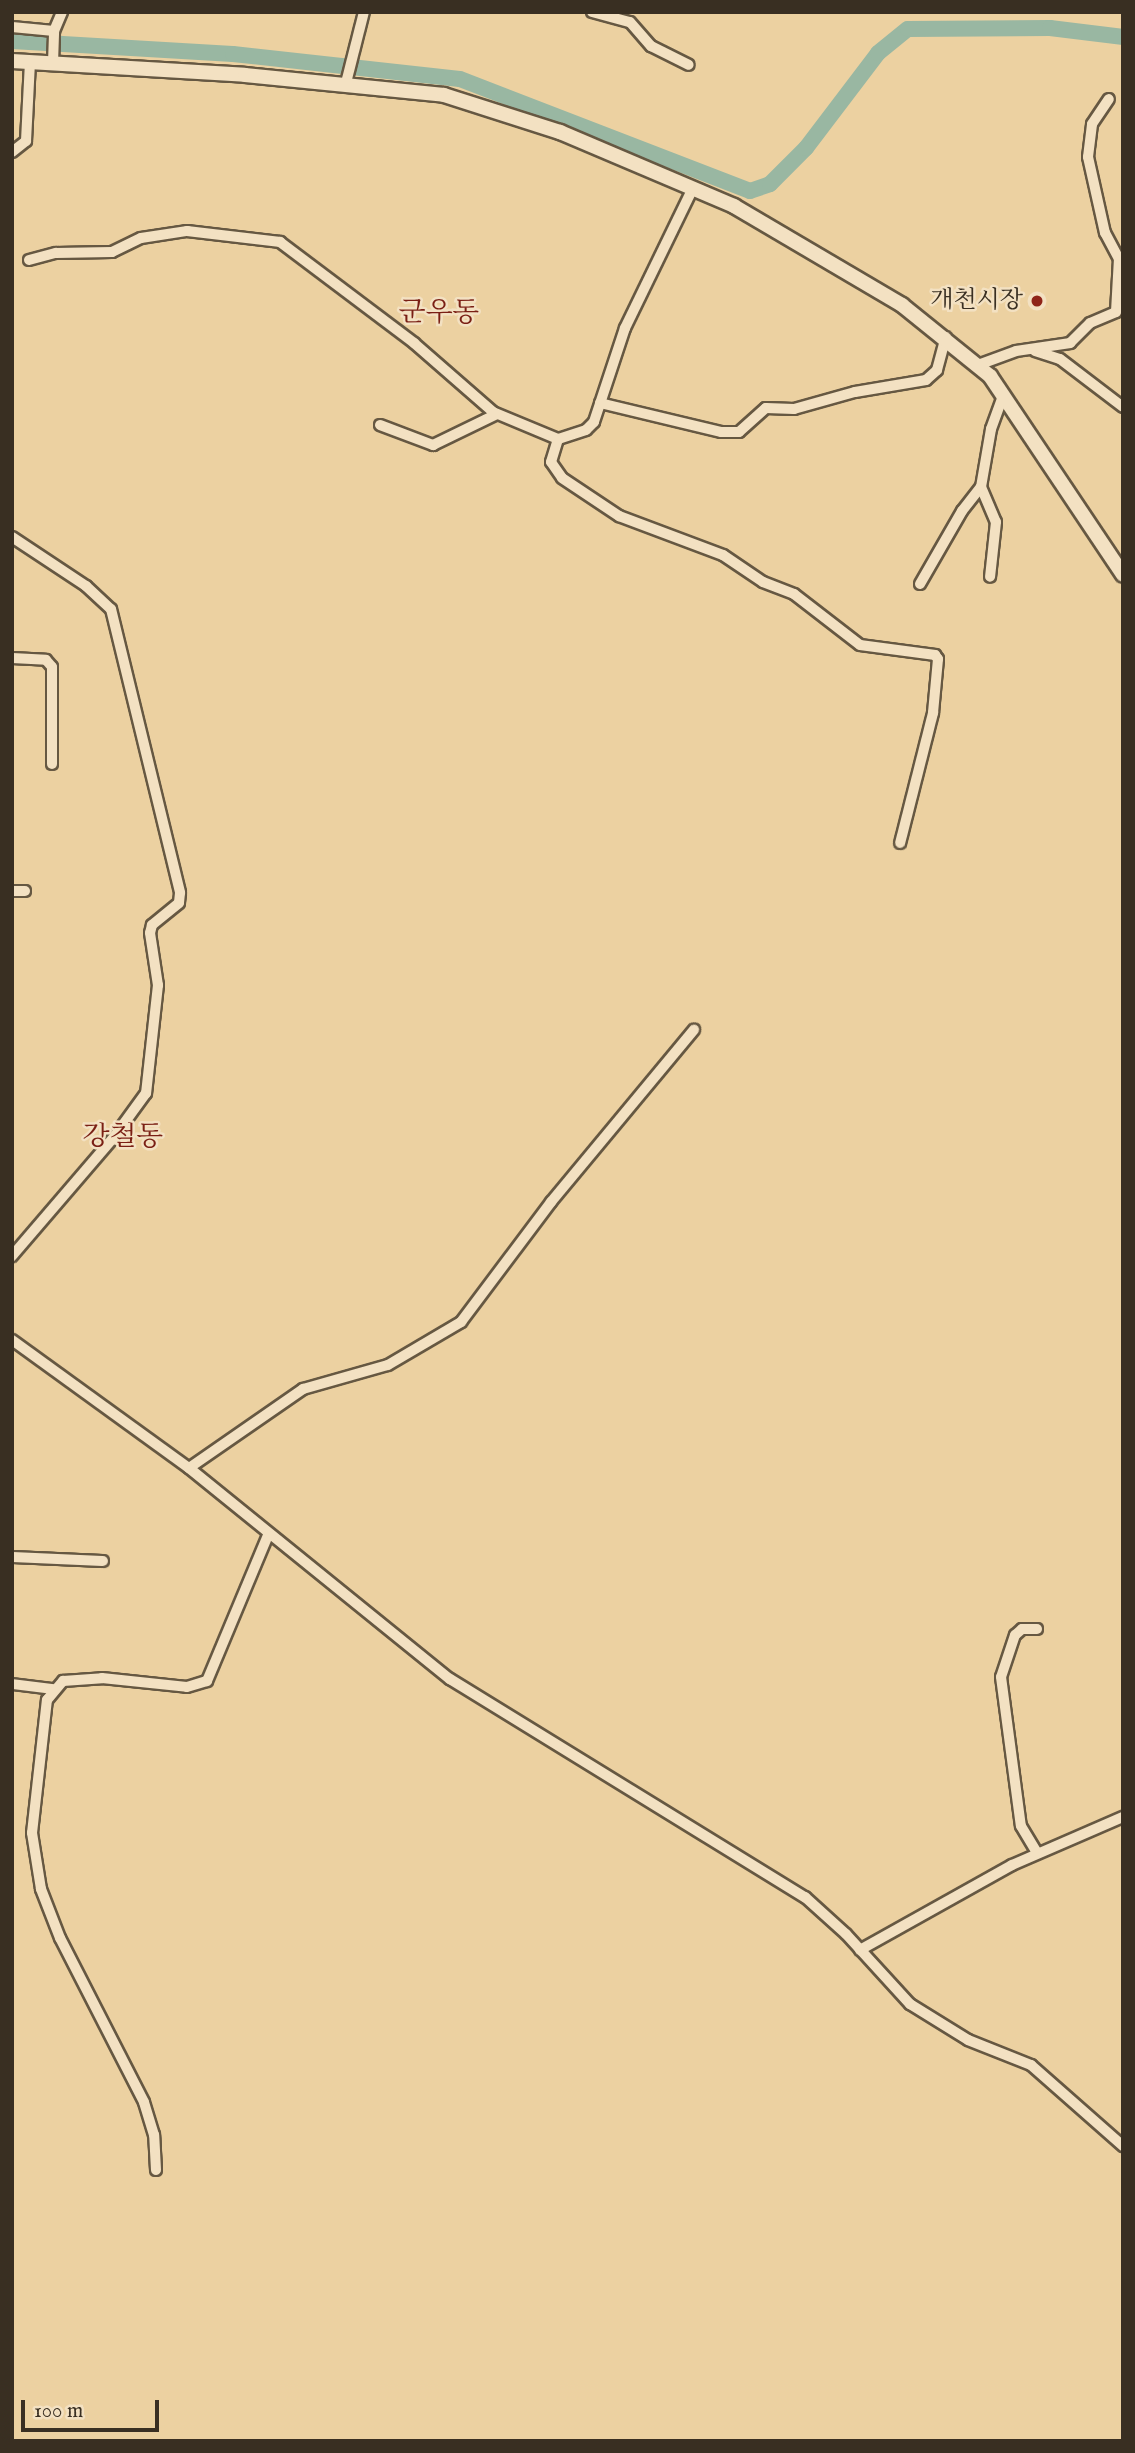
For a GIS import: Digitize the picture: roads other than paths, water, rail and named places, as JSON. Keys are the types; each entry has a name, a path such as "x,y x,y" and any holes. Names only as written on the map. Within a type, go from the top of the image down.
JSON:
{"street":[{"path":"53,57 54,31 62,12"},
{"path":"347,79 364,12"},
{"path":"592,12 630,22 651,46 689,65"},
{"path":"12,27 54,31"},
{"path":"12,61 30,62 53,57 347,79 458,98 560,132 693,188 789,236 946,337 978,365 1004,394 1123,575"},
{"path":"12,152 26,141 30,62"},
{"path":"978,365 1032,349 1070,343 1090,323 1116,312 1119,259 1105,233 1088,157 1092,124 1109,99"},
{"path":"29,260 56,253 113,252 141,238 187,231 280,242 414,343 451,380 497,414 558,439 586,430 600,402 625,328 693,188"},
{"path":"600,402 721,432 739,432 766,408 794,409 834,396 926,380 937,370 946,337"},
{"path":"1032,349 1060,359 1123,407"},
{"path":"920,584 962,511 981,487 991,429 1004,394"},
{"path":"380,425 433,445 497,414"},
{"path":"558,439 552,456 555,471 619,516 723,555 763,582 794,594 860,645 930,652 938,659 933,713 900,843"},
{"path":"981,487 996,522 990,577"},
{"path":"12,537 86,586 111,609 180,893 179,903 152,926 150,933 158,985 146,1093 114,1137 12,1256"},
{"path":"12,659 46,660 52,667 52,764"},
{"path":"12,891 25,891"},
{"path":"189,1468 303,1389 388,1365 461,1322 551,1202 694,1030"},
{"path":"12,1340 189,1468 268,1535 369,1609 450,1679 804,1898 860,1950 900,1995 933,2022 1031,2065 1123,2146"},
{"path":"156,2171 154,2135 144,2102 60,1938 41,1889 32,1833 47,1700 53,1689 63,1681 102,1678 187,1687 207,1681 268,1535"},
{"path":"12,1557 103,1561"},
{"path":"1037,1629 1022,1629 1015,1635 1001,1677 1021,1826 1037,1853"},
{"path":"12,1684 53,1689"},
{"path":"860,1950 1037,1853 1123,1817"}],"waterway":[{"path":"12,41 233,54 460,79 750,191 770,184 806,148 878,53 908,29 1050,28 1123,37"}],"place":[{"name":"개천시장","path":"1037,301"}],"district":[{"name":"군우동","path":"439,314"},
{"name":"강철동","path":"123,1138"}]}
